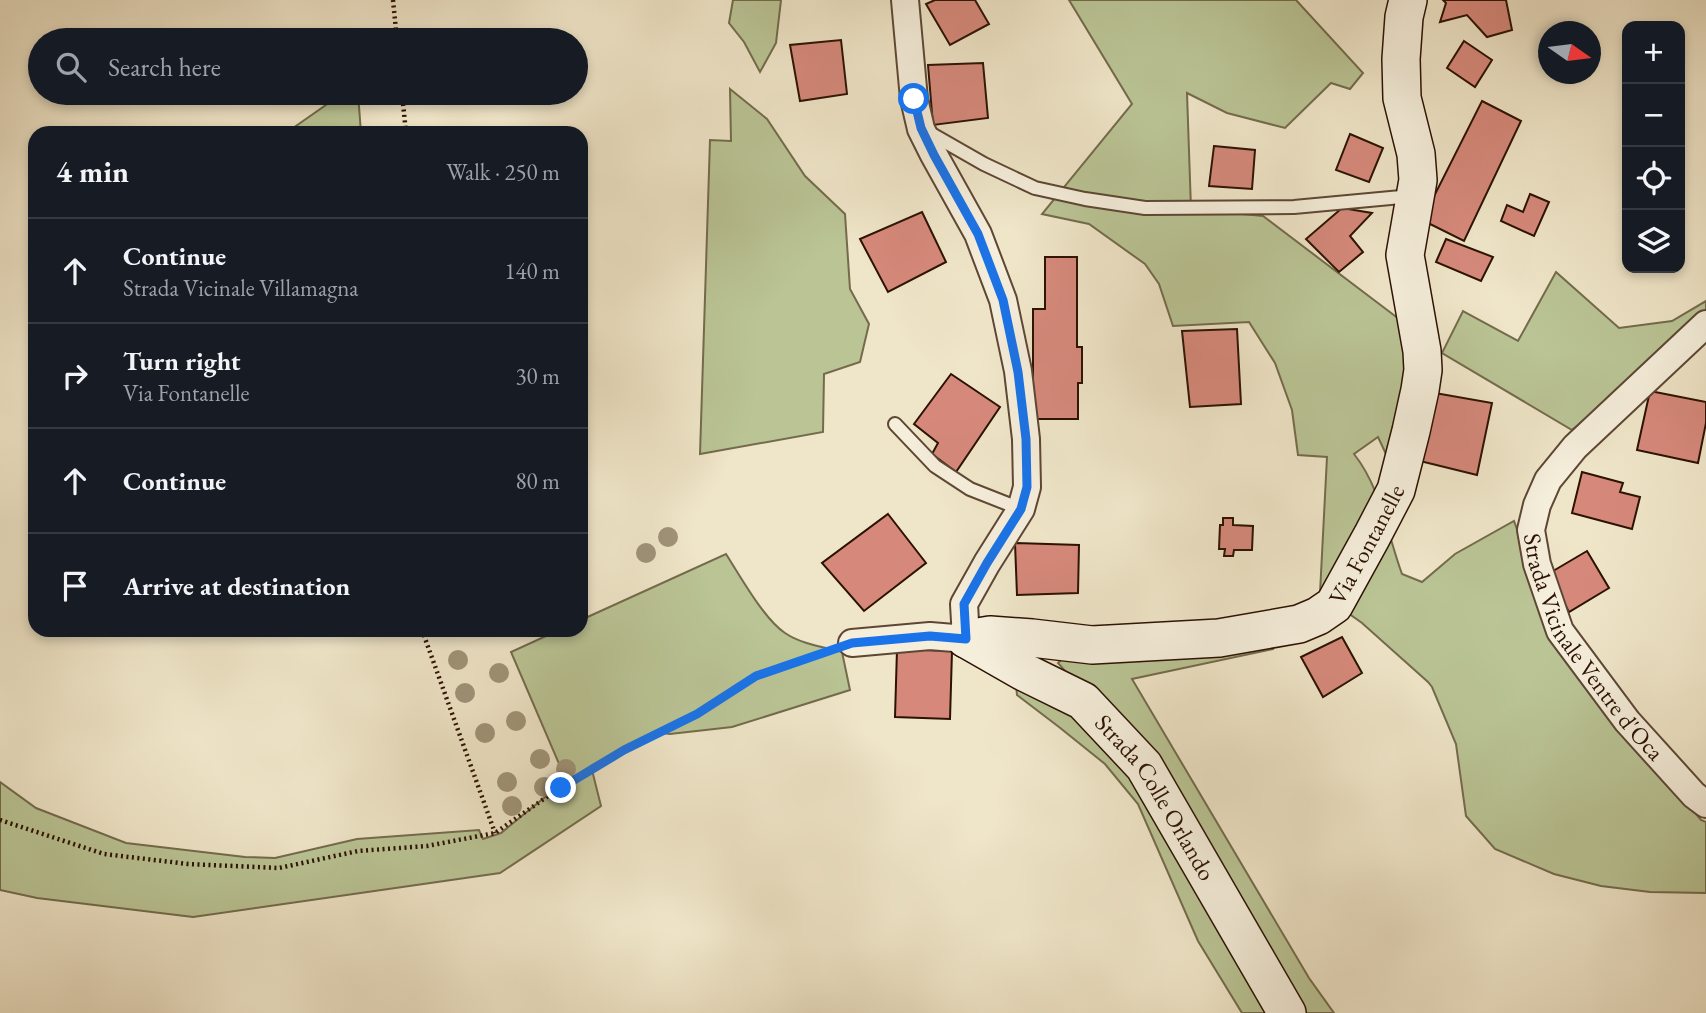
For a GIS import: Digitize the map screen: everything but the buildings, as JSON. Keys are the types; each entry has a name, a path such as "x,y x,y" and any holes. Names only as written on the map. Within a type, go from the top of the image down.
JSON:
{"street":[{"path":"905,0 914,99 921,128 978,234 1003,300 1018,372 1026,439 1027,487 1021,509 964,604 966,639"},
{"name":"Via Fontanelle","path":"852,643 930,636 966,639 990,635 1092,645 1219,638 1299,624 1334,605 1395,490 1423,370 1405,255 1418,180 1416,154 1402,98 1401,59 1408,0"},
{"name":"Strada Vicinale Ventre d'Oca","path":"1706,324 1575,447 1548,481 1537,505 1531,530 1537,564 1560,631 1627,721 1694,796 1706,804"},
{"name":"Strada Colle Orlando","path":"966,639 1083,701 1144,766 1287,1013"}],"lane":[{"path":"921,128 984,164 1035,188 1145,208 1294,207 1416,195"},
{"path":"895,424 935,466 970,489 1021,509"}],"path":[{"path":"393,0 396,28"},
{"path":"403,105 405,126"},
{"path":"425,637 495,833"},
{"path":"0,820 104,854 188,864 279,868 358,851 427,846 495,833 572,781 624,750 697,714 756,676 852,643"}],"green space":[{"path":"733,0 781,0 776,43 760,72 744,42 729,23"},
{"path":"1069,0 1296,0 1363,73 1350,89 1331,83 1285,128 1227,113 1187,93 1191,209 1263,216 1407,325 1415,360 1393,469 1378,437 1354,454 1377,496 1402,574 1422,582 1455,554 1514,521 1559,647 1701,820 1706,822 1706,893 1650,892 1601,886 1554,874 1495,849 1466,816 1456,744 1432,687 1362,623 1320,593 1327,457 1298,455 1292,410 1275,363 1249,322 1173,326 1159,284 1145,264 1089,224 1042,214 1132,104"},
{"path":"730,89 767,119 805,176 845,214 850,289 869,324 860,362 824,374 823,432 700,454 710,140 731,141"},
{"path":"326,105 359,105 360,126 296,126"},
{"path":"1556,272 1619,328 1672,321 1706,301 1706,317 1572,430 1442,353 1463,311 1518,341"},
{"path":"726,554 769,618 785,633 812,645 842,652 850,690 732,727 670,734 654,732 591,766 601,806 500,873 193,917 37,898 0,890 0,782 36,808 126,843 245,857 275,858 357,839 479,830 483,839 501,833 566,780 511,652 544,637 588,637 588,617"},
{"path":"1271,638 1273,649 1132,679 1309,978 1334,1013 1305,1013 1085,683 1066,672 1058,663 1070,651"},
{"path":"1025,682 1103,734 1278,1013 1242,1013 1198,941 1138,804 1105,764 1017,695 1016,685"}],"route":[{"path":"561,788 624,750 697,714 756,676 852,643 930,636 966,639 964,604 1021,509 1027,487 1026,439 1018,372 1003,300 978,234 921,128 914,99"}]}
